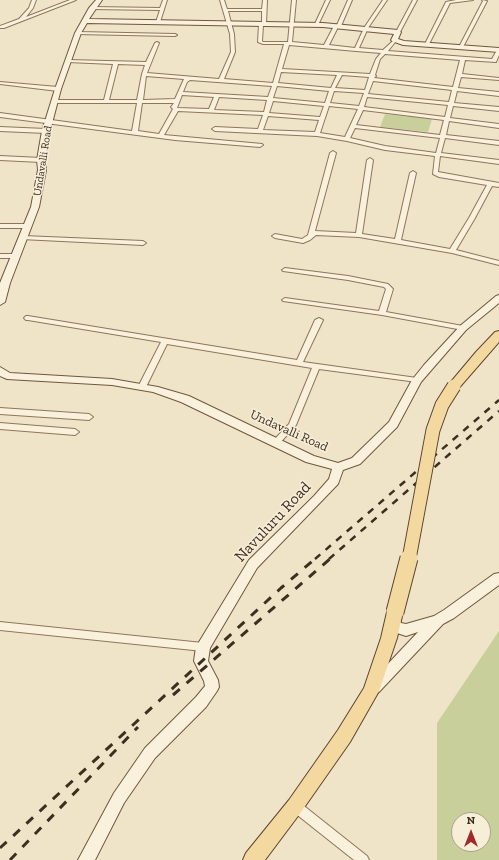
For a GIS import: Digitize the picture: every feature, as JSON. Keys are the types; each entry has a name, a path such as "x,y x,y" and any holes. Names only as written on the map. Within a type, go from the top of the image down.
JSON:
{"main road":[{"name":"Undavalli Road","path":"0,302 3,283 17,256 35,207 42,170 41,160 46,131 58,88 78,33 92,8 99,0"},
{"path":"85,21 338,26 398,32 394,41 499,50"},
{"name":"Undavalli Road","path":"2,374 112,382 154,389 185,399 310,459 338,467 351,464 356,461 393,424 417,380 463,328 499,298"},
{"path":"371,691 394,617 410,554 433,430 442,405 454,386 499,335"},
{"name":"Navuluru Road","path":"203,647 254,564 334,481 338,467"},
{"path":"253,860 295,806 344,736 371,691 438,620 499,578"},
{"path":"394,617 396,626 406,630 438,620"},
{"path":"86,860 119,798 150,753 201,702 212,687 211,680 202,661 203,647"}],"street":[{"path":"21,20 31,8 34,0"},
{"path":"2,27 74,0"},
{"path":"158,22 165,0"},
{"path":"221,80 232,52 232,34 222,0"},
{"path":"266,0 260,42 289,43 496,61 499,50"},
{"path":"260,131 276,84 278,70 289,43 293,24 294,0"},
{"path":"316,25 328,0"},
{"path":"326,46 338,26 350,0"},
{"path":"356,50 366,28 385,0"},
{"path":"398,32 415,0"},
{"path":"426,44 448,2 471,0"},
{"path":"460,47 485,1 484,0"},
{"path":"92,8 163,9"},
{"path":"225,10 265,10"},
{"path":"78,33 175,35"},
{"path":"346,139 367,93 378,59 394,41"},
{"path":"136,132 144,74 157,43"},
{"path":"463,59 444,136 438,154 435,173 499,185"},
{"path":"68,61 149,64"},
{"path":"106,101 116,63"},
{"path":"278,70 373,77 499,94"},
{"path":"144,74 334,89 499,109"},
{"path":"316,134 340,74"},
{"path":"460,75 499,79"},
{"path":"161,136 176,109 174,107 185,81 189,78"},
{"path":"0,83 58,88"},
{"path":"181,93 327,104 499,126"},
{"path":"211,111 217,95"},
{"path":"55,102 177,101"},
{"path":"176,109 266,114 322,120"},
{"path":"0,115 161,136 260,145"},
{"path":"353,126 499,143"},
{"path":"0,129 46,131"},
{"path":"215,129 316,134 386,148 499,162"},
{"path":"275,236 303,241 308,239 311,235 332,153"},
{"path":"0,158 41,160"},
{"path":"359,235 370,160"},
{"path":"398,241 413,173"},
{"path":"452,250 472,218 490,184"},
{"path":"0,226 28,226"},
{"path":"311,235 317,233 359,235 452,250 499,263"},
{"path":"24,238 143,243"},
{"path":"0,256 17,256"},
{"path":"285,270 348,278 386,285 390,289 382,313"},
{"path":"284,300 382,313 463,328"},
{"path":"28,318 316,366 417,380"},
{"path":"299,363 319,320"},
{"path":"142,387 165,341"},
{"path":"276,442 292,425 316,366"},
{"path":"0,411 89,417"},
{"path":"0,426 75,432"},
{"path":"0,626 203,647"},
{"path":"295,806 363,860"}],"green space":[{"path":"385,114 432,119 428,132 380,127"},
{"path":"499,631 499,860 437,860 437,723"}],"railway":[{"path":"315,559 499,400"},
{"path":"329,559 499,411"},
{"path":"0,848 281,588 316,558"},
{"path":"173,695 331,558"},
{"path":"10,860 138,727"}]}
